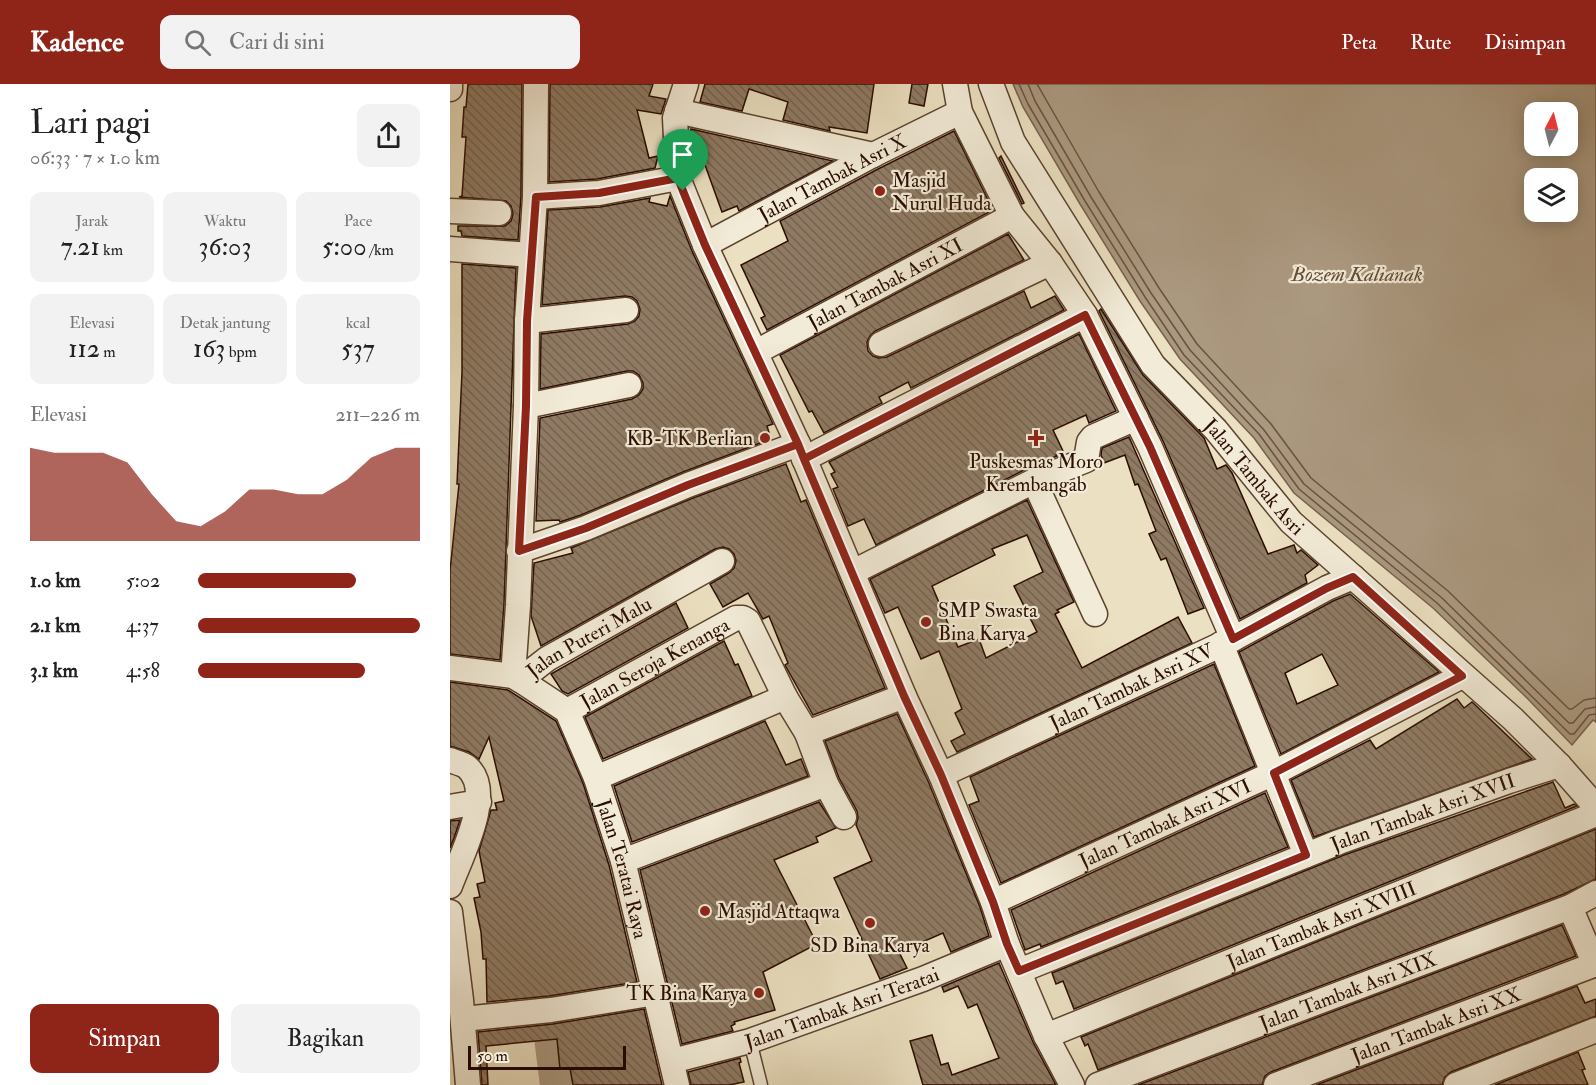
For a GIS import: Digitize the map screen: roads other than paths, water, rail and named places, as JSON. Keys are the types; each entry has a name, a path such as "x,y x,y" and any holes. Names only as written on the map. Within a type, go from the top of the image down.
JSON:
{"street":[{"path":"536,84 536,197 527,321 517,678 567,711"},
{"path":"686,84 677,111 674,133 678,178 705,245 801,451 904,696 941,775 993,902 1007,944 1046,1036 1072,1085"},
{"path":"955,84 960,112 1012,216 1050,263 1085,315 1150,447 1227,642 1306,855"},
{"name":"Jalan Tambak Asri","path":"991,84 1013,142 1154,365 1216,430 1291,522 1513,720 1559,765 1596,807"},
{"path":"677,111 873,155"},
{"name":"Jalan Tambak Asri X","path":"705,245 873,155 960,112"},
{"path":"536,197 599,193 678,178"},
{"path":"450,211 499,213"},
{"name":"Jalan Tambak Asri XI","path":"756,352 1012,216"},
{"path":"450,249 531,255"},
{"path":"881,344 1050,263"},
{"path":"527,321 626,310"},
{"path":"519,551 586,528 688,485 801,451 1085,315"},
{"path":"526,406 629,385"},
{"path":"853,572 1034,481 1086,460 1089,442 1093,437 1136,418"},
{"path":"1034,481 1095,614"},
{"name":"Jalan Puteri Malu","path":"450,668 517,678 722,561"},
{"name":"Jalan Tambak Asri XV","path":"941,775 1227,642 1327,588 1353,577"},
{"name":"Jalan Seroja Kenanga","path":"567,711 736,618 748,621 785,697"},
{"name":"Jalan Tambak Asri XVI","path":"993,902 1274,773 1462,676"},
{"path":"807,733 904,696"},
{"path":"596,778 785,697 807,733 826,784 844,817"},
{"name":"Jalan Teratai Raya","path":"567,711 596,778 622,861 677,1085"},
{"path":"450,760 468,768 477,783 479,802 467,844 450,886"},
{"name":"Jalan Tambak Asri XVII","path":"1019,971 1306,855 1499,784 1559,765"},
{"path":"622,861 826,784"},
{"path":"450,807 479,802"},
{"name":"Jalan Tambak Asri XVIII","path":"1046,1036 1596,814"},
{"name":"Jalan Tambak Asri XIX","path":"1098,1085 1570,907 1596,893"},
{"path":"1570,907 1595,964"},
{"path":"450,912 458,1007 468,1085"},
{"name":"Jalan Tambak Asri Teratai","path":"672,1060 750,1041 923,979 1007,944"},
{"name":"Jalan Tambak Asri XX","path":"1276,1085 1595,964"},
{"path":"458,1007 545,1011 656,993"},
{"path":"1456,1085 1596,1030"}],"lane":[{"path":"750,1041 761,1085"}],"water":[{"name":"Bozem Kalianak","path":"1013,84 1596,84 1596,722 1593,720 1572,745 1527,698 1433,608 1294,493 1254,438 1180,359 1140,301 1023,107"}],"waterway":[{"path":"547,970 546,981 559,1085"}],"place":[{"name":"Masjid Nurul Huda","path":"880,191"},
{"name":"KB-TK Berlian","path":"765,438"},
{"name":"Puskesmas Moro Krembangab","path":"1036,438"},
{"name":"SMP Swasta Bina Karya","path":"926,622"},
{"name":"Masjid Attaqwa","path":"705,911"},
{"name":"SD Bina Karya","path":"870,923"},
{"name":"TK Bina Karya","path":"759,993"}]}
